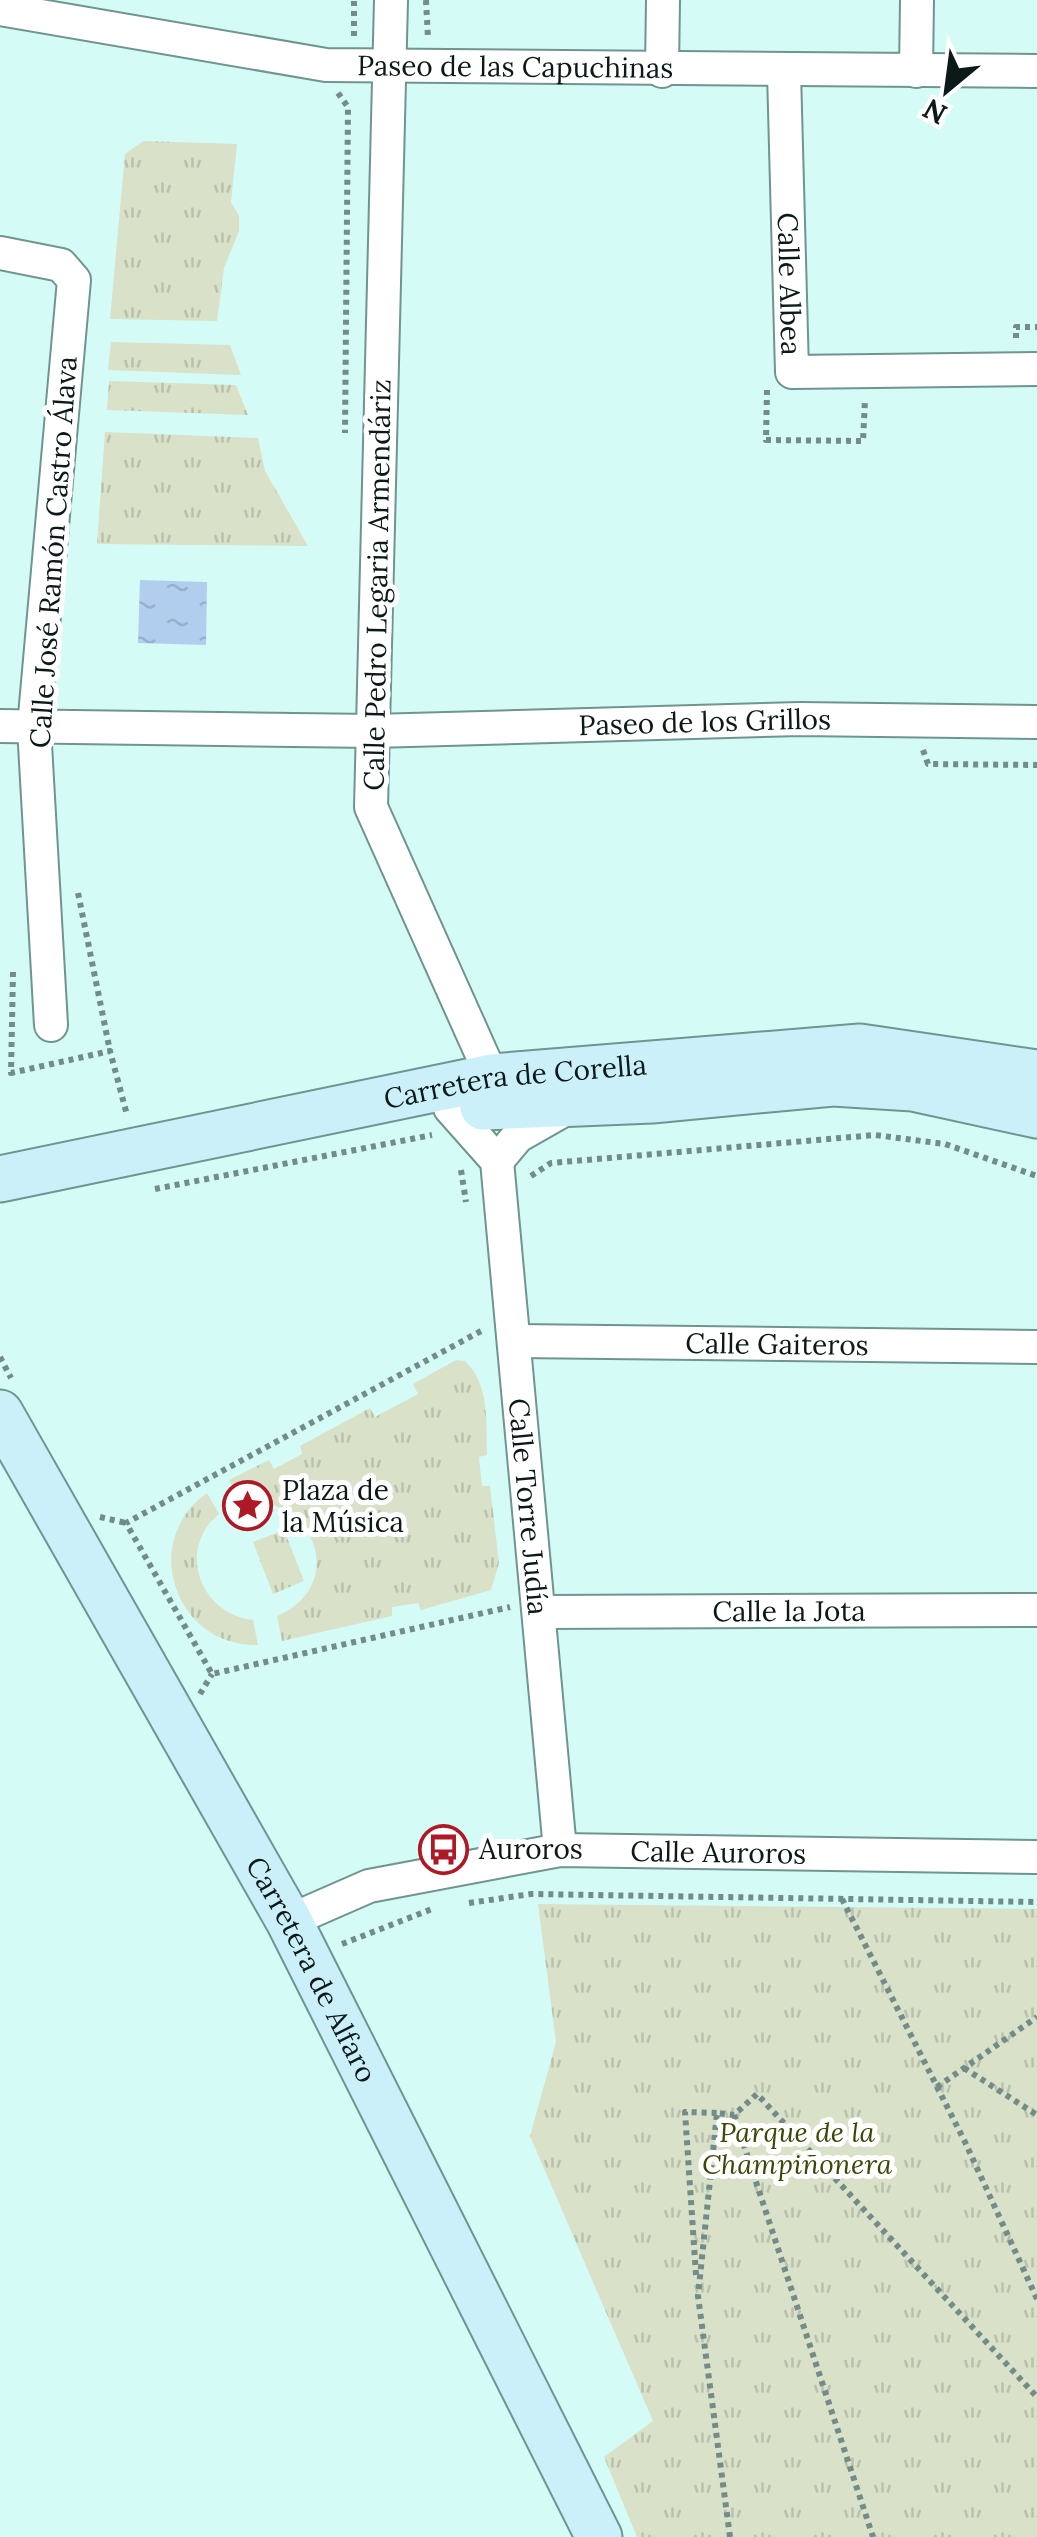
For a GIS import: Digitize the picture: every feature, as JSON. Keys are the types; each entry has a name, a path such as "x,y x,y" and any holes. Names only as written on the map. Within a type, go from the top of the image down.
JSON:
{"street":[{"name":"Calle Pedro Legaria Armendáriz","path":"391,0 371,807 492,1076"},
{"path":"662,71 663,0"},
{"path":"916,71 917,0"},
{"name":"Paseo de las Capuchinas","path":"0,9 88,12 326,65 662,71 1037,71"},
{"name":"Calle Albea","path":"784,72 792,372 1026,359"},
{"name":"Calle José Ramón Castro Álava","path":"0,253 61,264 74,280 34,727 51,1026"},
{"name":"Paseo de los Grillos","path":"0,726 373,731 800,719 1037,722"},
{"name":"Carretera de Corella","path":"0,1179 492,1076 860,1047 1037,1073"},
{"name":"Carretera de Corella","path":"0,1198 275,1138 576,1103 833,1083 913,1088 1037,1115"},
{"path":"446,1120 498,1161 518,1136 576,1103"},
{"name":"Calle Torre Judía","path":"498,1161 517,1342 521,1615 560,1850"},
{"name":"Calle Gaiteros","path":"517,1342 1037,1347"},
{"name":"Carretera de Alfaro","path":"0,1414 289,1921 598,2537"},
{"name":"Calle la Jota","path":"521,1615 1037,1610"},
{"name":"Calle Auroros","path":"289,1921 369,1886 560,1850 1037,1857"}],"path":[{"path":"334,87 348,107 345,442"},
{"path":"1026,359 1016,327 1037,328"},
{"path":"767,382 766,440 862,441 865,397 874,392"},
{"path":"903,748 922,748 928,764 1037,765"},
{"path":"75,881 110,1052"},
{"path":"153,1190 446,1120"},
{"path":"532,1192 531,1172 551,1163 875,1136 945,1144 1037,1176"},
{"path":"459,1159 468,1215"},
{"path":"212,1674 126,1523 486,1328"},
{"path":"207,1712 199,1696 212,1674 521,1615"},
{"path":"453,1905 531,1894 1037,1902"},
{"path":"842,1899 937,2086 1037,2300"},
{"path":"337,1958 342,1943 434,1908"},
{"path":"937,2086 1037,2017"},
{"path":"964,2068 1037,2114"},
{"path":"730,2537 698,2296 685,2112 734,2115 757,2094 1037,2397"},
{"path":"698,2296 717,2113"},
{"path":"734,2115 873,2537"}],"green space":[{"path":"143,141 237,144 231,202 239,216 239,231 224,268 217,321 110,319 125,154"},
{"path":"111,342 230,345 241,375 108,370"},
{"path":"109,381 236,385 248,415 107,410"},
{"path":"105,432 258,438 265,471 308,546 97,544"},
{"path":"456,1360 465,1361 473,1371 485,1405 487,1455 479,1457 482,1486 490,1486 499,1563 491,1590 421,1610 418,1603 392,1607 392,1616 282,1641 277,1616 299,1602 312,1585 317,1565 314,1545 304,1527 288,1512 267,1503 241,1502 229,1480 269,1460 274,1469 302,1454 300,1446 370,1408 375,1417 418,1394 413,1384"},
{"path":"207,1493 219,1514 206,1528 199,1544 200,1578 219,1606 253,1620 258,1645 229,1641 205,1629 187,1610 176,1588 171,1563 175,1537 186,1513"},
{"path":"284,1530 304,1581 273,1594 253,1542"},
{"name":"Parque de la Champiñonera","path":"538,1904 1037,1909 1037,2537 637,2537 604,2457 653,2421 530,2136 556,2042"}],"water":[{"path":"140,580 207,582 206,645 138,643"}],"place":[{"name":"Plaza de la Música","path":"247,1506"},
{"name":"Auroros","path":"444,1849"}]}
